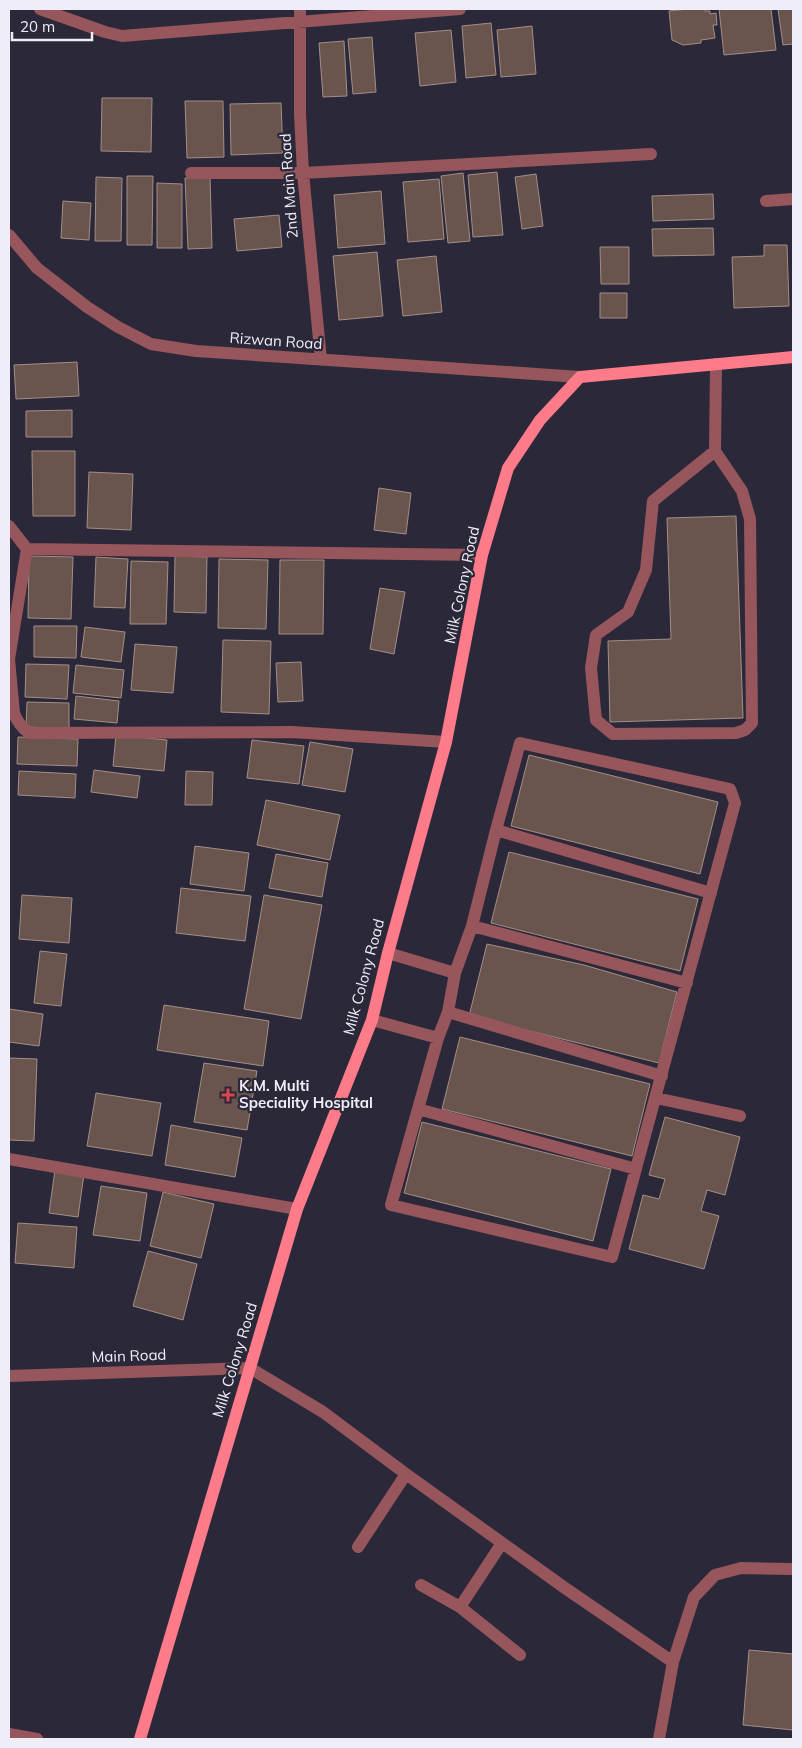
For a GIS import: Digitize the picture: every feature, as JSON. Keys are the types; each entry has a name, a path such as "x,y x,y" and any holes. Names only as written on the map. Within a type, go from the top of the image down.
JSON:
{"main road":[{"path":"580,377 793,357"},
{"name":"Milk Colony Road","path":"140,1739 298,1209 372,1020 388,953 446,742 482,555 508,468 540,420 580,377"}],"street":[{"path":"40,9 122,36 300,15 383,16 460,9"},
{"name":"2nd Main Road","path":"300,15 300,114 303,173 321,360"},
{"path":"191,173 303,173 651,154"},
{"path":"766,201 793,199"},
{"name":"Rizwan Road","path":"9,235 37,268 87,307 118,327 151,344 196,351 580,377"},
{"path":"715,451 653,501 646,570 632,604 628,612 596,635 591,668 596,720 614,734 736,732 745,730 752,723 750,519 742,491 715,451 716,364"},
{"path":"9,526 27,549 9,659 14,713 22,728 29,733 292,732 446,742"},
{"path":"27,549 482,555"},
{"path":"520,743 730,789 735,803 612,1257 391,1205 438,1038 448,1012 455,973 472,926 496,830 520,743"},
{"path":"496,830 711,893"},
{"path":"472,926 687,983"},
{"path":"388,953 455,973"},
{"path":"448,1012 662,1076"},
{"path":"372,1020 438,1038"},
{"path":"656,1098 740,1116"},
{"path":"418,1109 636,1169"},
{"path":"9,1159 298,1209"},
{"path":"250,1368 323,1412 502,1543 673,1662"},
{"name":"Main Road","path":"9,1376 250,1368"},
{"path":"358,1548 406,1474"},
{"path":"460,1606 502,1543"},
{"path":"659,1739 673,1662 694,1597 714,1575 742,1568 793,1569"},
{"path":"421,1585 460,1606 520,1655"},
{"path":"9,1734 38,1739"}],"building":[{"path":"705,9 705,11 710,11 710,14 716,13 717,25 713,25 715,38 701,40 701,43 683,45 672,40 669,11"},
{"path":"719,9 771,9 776,50 724,55"},
{"path":"778,9 793,9 793,44 783,45"},
{"path":"491,23 496,75 466,78 462,26"},
{"path":"532,26 536,74 501,77 497,30"},
{"path":"451,30 456,82 420,86 415,33"},
{"path":"372,37 376,92 353,94 348,39"},
{"path":"344,41 347,96 323,97 319,43"},
{"path":"102,98 152,98 151,152 101,151"},
{"path":"185,101 223,101 224,157 187,158"},
{"path":"281,103 283,153 231,155 230,104"},
{"path":"497,172 503,235 473,237 468,175"},
{"path":"463,173 470,241 448,243 441,176"},
{"path":"536,174 543,226 522,229 515,177"},
{"path":"127,176 153,176 152,245 127,245"},
{"path":"96,177 122,178 121,241 95,241"},
{"path":"210,177 212,248 188,249 185,178"},
{"path":"439,179 444,239 408,242 403,182"},
{"path":"157,183 182,184 182,248 157,248"},
{"path":"381,191 385,244 338,248 334,195"},
{"path":"713,194 714,219 653,221 652,196"},
{"path":"63,201 91,203 89,240 61,238"},
{"path":"279,215 282,247 237,251 234,219"},
{"path":"713,228 714,255 653,256 652,229"},
{"path":"764,245 787,245 789,306 734,308 732,257 764,256"},
{"path":"600,247 629,247 629,284 601,284"},
{"path":"377,252 383,316 339,320 333,256"},
{"path":"436,256 442,312 403,316 397,260"},
{"path":"600,293 627,293 627,318 600,318"},
{"path":"77,362 79,396 16,399 14,365"},
{"path":"72,410 72,437 26,437 26,411"},
{"path":"32,451 75,451 75,516 33,516"},
{"path":"89,472 133,474 131,530 87,528"},
{"path":"379,488 411,493 406,534 374,530"},
{"path":"736,516 743,718 610,722 608,641 671,639 667,518"},
{"path":"29,556 73,557 71,619 28,618"},
{"path":"175,556 207,557 206,613 174,612"},
{"path":"96,557 128,559 125,608 94,607"},
{"path":"219,559 268,560 266,629 218,628"},
{"path":"280,560 324,560 323,634 279,634"},
{"path":"131,561 168,562 166,624 130,624"},
{"path":"380,588 405,592 394,654 370,649"},
{"path":"34,626 77,626 76,658 34,657"},
{"path":"85,627 125,632 121,662 81,657"},
{"path":"223,640 271,641 269,714 221,712"},
{"path":"135,644 177,647 173,693 131,690"},
{"path":"301,662 303,701 278,702 276,663"},
{"path":"26,664 69,665 67,699 25,697"},
{"path":"76,665 124,670 121,698 73,693"},
{"path":"76,696 119,701 117,723 74,719"},
{"path":"27,702 69,703 69,729 26,727"},
{"path":"116,735 167,740 164,771 113,766"},
{"path":"18,737 78,739 77,766 17,764"},
{"path":"252,740 304,746 299,784 247,778"},
{"path":"310,742 353,749 345,792 302,785"},
{"path":"529,755 718,802 700,874 511,826"},
{"path":"94,770 140,776 137,798 91,792"},
{"path":"19,771 76,774 75,798 18,795"},
{"path":"186,771 213,772 212,805 185,805"},
{"path":"266,800 340,815 330,860 257,845"},
{"path":"195,846 249,853 244,891 190,884"},
{"path":"509,852 698,899 680,971 491,923"},
{"path":"276,854 328,863 322,897 269,888"},
{"path":"181,888 251,896 245,941 176,933"},
{"path":"22,895 72,898 69,943 19,939"},
{"path":"264,895 322,905 301,1019 244,1009"},
{"path":"487,944 584,965 677,992 659,1063 469,1016"},
{"path":"40,951 67,954 61,1006 34,1003"},
{"path":"164,1005 269,1021 263,1066 157,1050"},
{"path":"9,1009 43,1014 39,1046 9,1042"},
{"path":"460,1037 650,1084 632,1156 442,1109"},
{"path":"9,1058 37,1059 34,1141 9,1140"},
{"path":"204,1063 257,1071 247,1130 194,1122"},
{"path":"96,1093 161,1103 152,1156 87,1146"},
{"path":"665,1117 740,1137 725,1195 707,1190 701,1211 719,1216 704,1269 629,1249 643,1195 659,1199 665,1179 649,1175"},
{"path":"422,1122 611,1169 593,1241 404,1193"},
{"path":"171,1125 242,1138 235,1177 165,1165"},
{"path":"55,1170 84,1174 78,1217 49,1213"},
{"path":"101,1186 147,1193 140,1241 93,1235"},
{"path":"163,1192 214,1204 201,1258 150,1246"},
{"path":"18,1223 77,1227 74,1268 15,1263"},
{"path":"148,1251 197,1264 183,1320 133,1306"},
{"path":"749,1650 793,1654 793,1730 743,1725"}],"place":[{"name":"K.M. Multi Speciality Hospital","path":"228,1095"}]}
